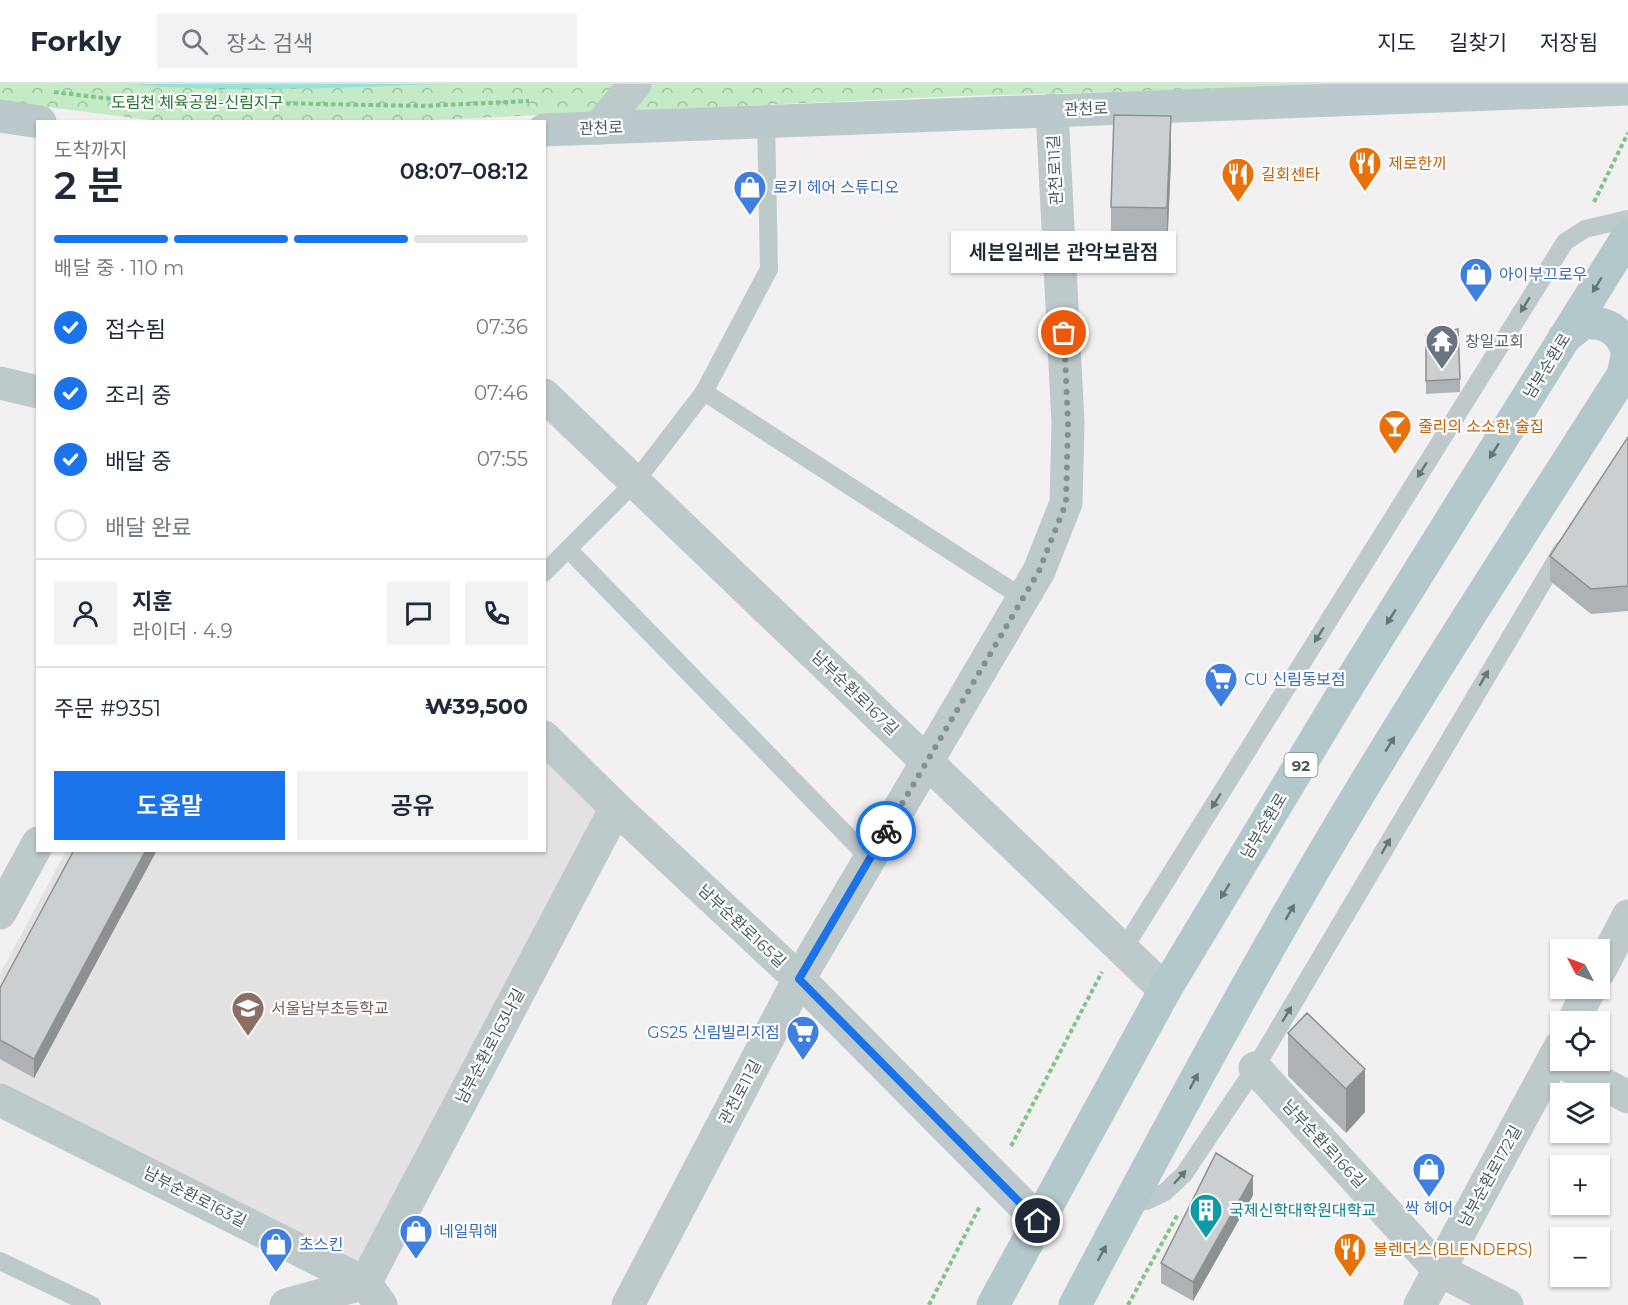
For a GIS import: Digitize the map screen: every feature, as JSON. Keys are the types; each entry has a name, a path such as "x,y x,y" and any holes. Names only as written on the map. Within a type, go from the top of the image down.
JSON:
{"main road":[{"name":"관천로","path":"543,115 598,128 1628,89"},
{"path":"0,116 42,106"},
{"name":"남부순환로","path":"993,1305 1165,990 1344,692 1628,236"},
{"path":"1075,1305 1215,1043 1324,853 1625,371 1628,352 1617,331 1607,325 1583,323 1564,338"}],"street":[{"path":"598,128 634,84"},
{"name":"관천로11길","path":"628,1305 799,979 1039,571 1066,503 1068,423 1052,110"},
{"name":"남부순환로167길","path":"546,397 1165,990"},
{"name":"남부순환로165길","path":"546,739 616,808 799,979 1038,1221"},
{"name":"남부순환로163나길","path":"373,1294 616,808"},
{"path":"0,913 36,847"},
{"path":"1610,951 1628,916"},
{"name":"남부순환로172길","path":"1420,1305 1550,1066"},
{"name":"남부순환로166길","path":"1255,1068 1439,1270 1507,1305"},
{"path":"1586,1071 1628,1097"},
{"name":"남부순환로163길","path":"0,1100 373,1294"},
{"path":"286,1305 373,1294"}],"lane":[{"path":"546,571 635,482 704,392 769,269 766,121"},
{"path":"1123,950 1564,242 1584,229 1628,219"},
{"path":"704,392 1023,598"},
{"path":"1130,1202 1146,1201 1165,1192 1184,1174 1255,1068 1514,627 1571,535"},
{"path":"568,549 870,858"},
{"path":"0,1261 92,1305"}],"path":[{"path":"42,106 132,101 421,106 543,115"}],"shaded area":[{"name":"서울남부초등학교","path":"546,738 616,808 365,1283 0,1100 0,974 65,852 546,852"}],"green space":[{"name":"도림천 체육공원-신림지구","path":"0,84 1409,84 961,96 431,120 149,120 0,101"}],"water":[{"path":"129,84 447,84 208,89"}],"building":[{"path":"1114,115 1171,116 1167,208 1111,207"},
{"name":"창일교회","path":"1458,329 1460,379 1426,381 1426,335"},
{"path":"1628,437 1628,586 1591,589 1550,556"},
{"path":"73,852 145,852 34,1059 0,1040 0,988"},
{"path":"1307,1013 1365,1069 1346,1089 1288,1033"},
{"name":"국제신학대학원대학교","path":"1216,1153 1253,1176 1193,1282 1161,1263"}],"way so far":[{"path":"886,831 1039,571 1066,503 1068,423 1064,333"}],"place":[{"name":"제로한끼","path":"1365,192"},
{"name":"길회센타","path":"1238,203"},
{"name":"로키 헤어 스튜디오","path":"750,216"},
{"name":"아이부끄로우","path":"1476,303"},
{"name":"세븐일레븐 관악보람점","path":"1064,333"},
{"name":"창일교회","path":"1442,370"},
{"name":"줄리의 소소한 술집","path":"1395,455"},
{"name":"CU 신림동보점","path":"1221,708"},
{"name":"서울남부초등학교","path":"248,1037"},
{"name":"GS25 신림빌리지점","path":"803,1061"},
{"name":"싹 헤어","path":"1429,1198"},
{"name":"국제신학대학원대학교","path":"1206,1239"},
{"name":"네일뭐해","path":"416,1260"},
{"name":"초스킨","path":"276,1273"},
{"name":"블렌더스(BLENDERS)","path":"1350,1278"}],"route":[{"path":"886,831 799,979 1038,1221"}]}
